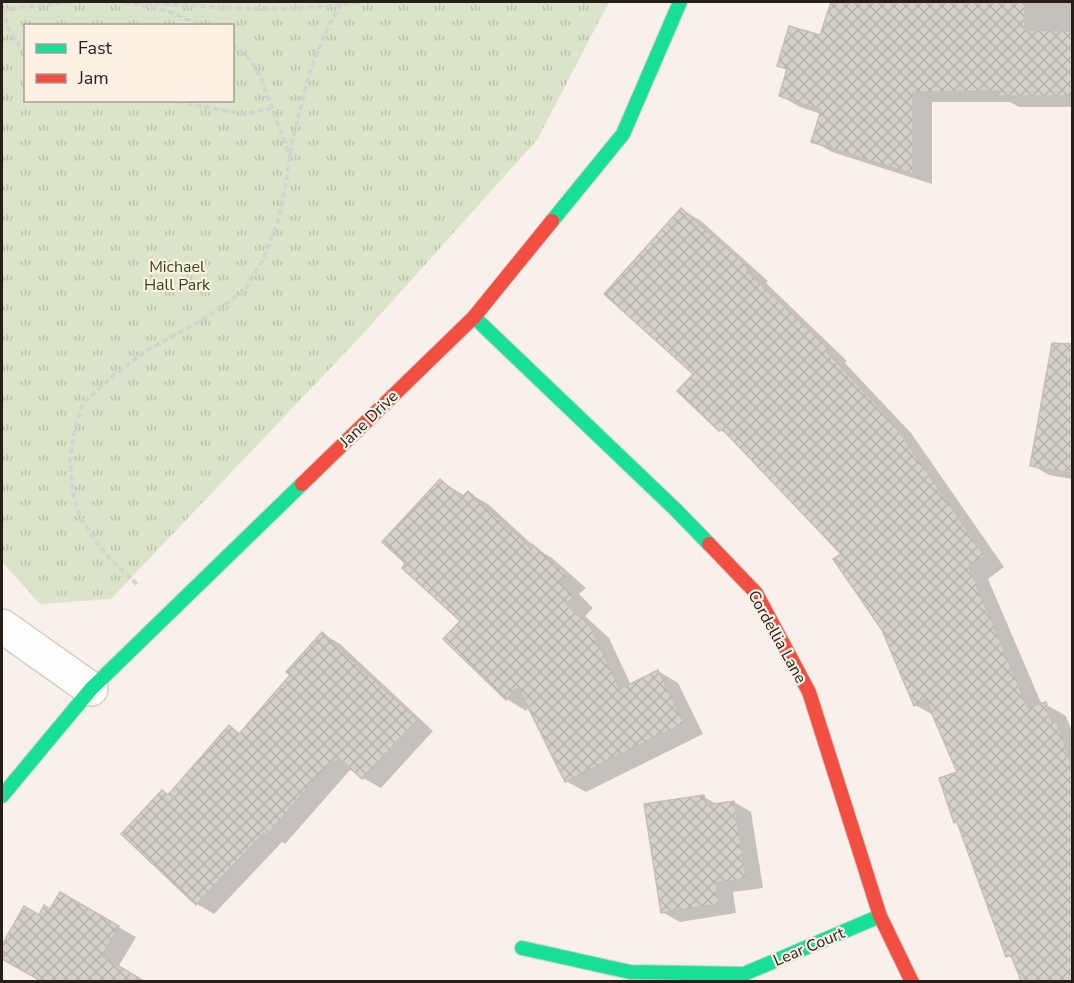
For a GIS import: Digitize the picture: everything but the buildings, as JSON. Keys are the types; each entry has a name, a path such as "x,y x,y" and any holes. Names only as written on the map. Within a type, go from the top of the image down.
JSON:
{"street":[{"name":"Jane Drive","path":"2,795 91,689 474,317 623,134 680,2"},
{"name":"Cordellia Lane","path":"474,317 676,510 756,593 808,692 880,916 912,981"},
{"path":"2,626 91,689"},
{"name":"Lear Court","path":"522,948 630,972 744,974 880,916"}],"path":[{"path":"24,50 9,28 2,10 68,2"},
{"path":"124,2 167,11 198,24"},
{"path":"137,2 222,8 300,7 359,2"},
{"path":"130,578 110,559 96,541 81,519 73,495 70,459 75,428 83,403 114,375 146,351 202,320 243,292 263,260 278,221 292,142 310,71 327,29 342,3"},
{"path":"234,46 248,57 259,74 290,159"},
{"path":"180,102 243,114 273,108"}],"green space":[{"name":"Michael Hall Park","path":"2,2 609,2 537,140 360,337 111,599 40,604 2,562"}],"traffic: fast":[{"path":"552,221 623,134 680,2"},
{"path":"474,317 709,544"},
{"path":"2,796 91,689 302,484"},
{"path":"522,948 630,972 744,974 880,916"}],"traffic: jam":[{"path":"302,484 474,317 552,221"},
{"path":"709,544 756,593 809,692 880,916 912,982"}]}
